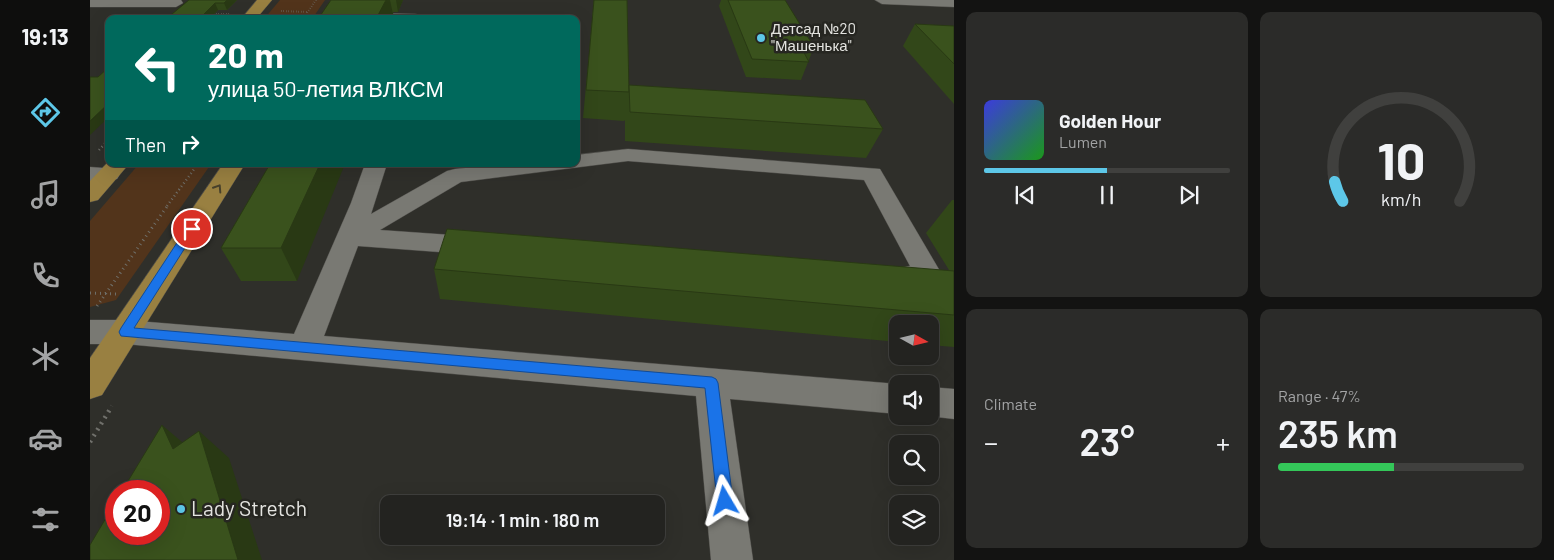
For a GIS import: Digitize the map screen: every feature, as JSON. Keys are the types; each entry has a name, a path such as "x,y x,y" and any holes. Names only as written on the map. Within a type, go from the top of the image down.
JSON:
{"main road":[{"path":"252,15 265,0"},
{"path":"90,385 232,167"},
{"path":"90,194 105,171"}],"street":[{"path":"882,0 954,3"},
{"path":"90,3 176,3"},
{"path":"580,161 628,155 872,174 930,278 881,275"},
{"path":"304,348 375,167"},
{"path":"349,236 455,176 537,167"},
{"path":"349,236 507,248"},
{"path":"92,321 125,332 889,398"},
{"path":"712,383 732,560"},
{"path":"939,403 954,404"}],"path":[{"path":"306,15 316,0"},
{"path":"176,3 188,14 232,14"},
{"path":"276,12 308,12"},
{"path":"92,321 104,294 196,167"}],"shaded area":[{"path":"280,0 325,0 315,15 267,15"},
{"path":"136,167 209,167 116,300 90,307 90,221"}],"building":[{"path":"189,0 227,0 224,3 215,3 203,15 171,15"},
{"path":"331,0 386,0 378,15 321,15"},
{"path":"594,0 627,0 629,92 586,90"},
{"path":"728,0 785,0 814,47 801,47 809,62 752,59"},
{"path":"915,24 954,26 954,64"},
{"path":"105,71 105,107 90,121 90,77 98,77"},
{"path":"629,85 865,100 883,129 630,112"},
{"path":"268,167 319,167 281,248 221,248"},
{"path":"447,229 954,271 954,315 434,269"},
{"path":"162,425 173,449 199,431 238,560 90,560 90,545 105,520 105,545 170,545 170,480 129,480"}],"place":[{"name":"Детсад №20 \"Машенька\"","path":"761,38"},
{"name":"Lady Stretch","path":"181,509"}],"route":[{"path":"192,229 125,332 712,383 725,501"}]}
